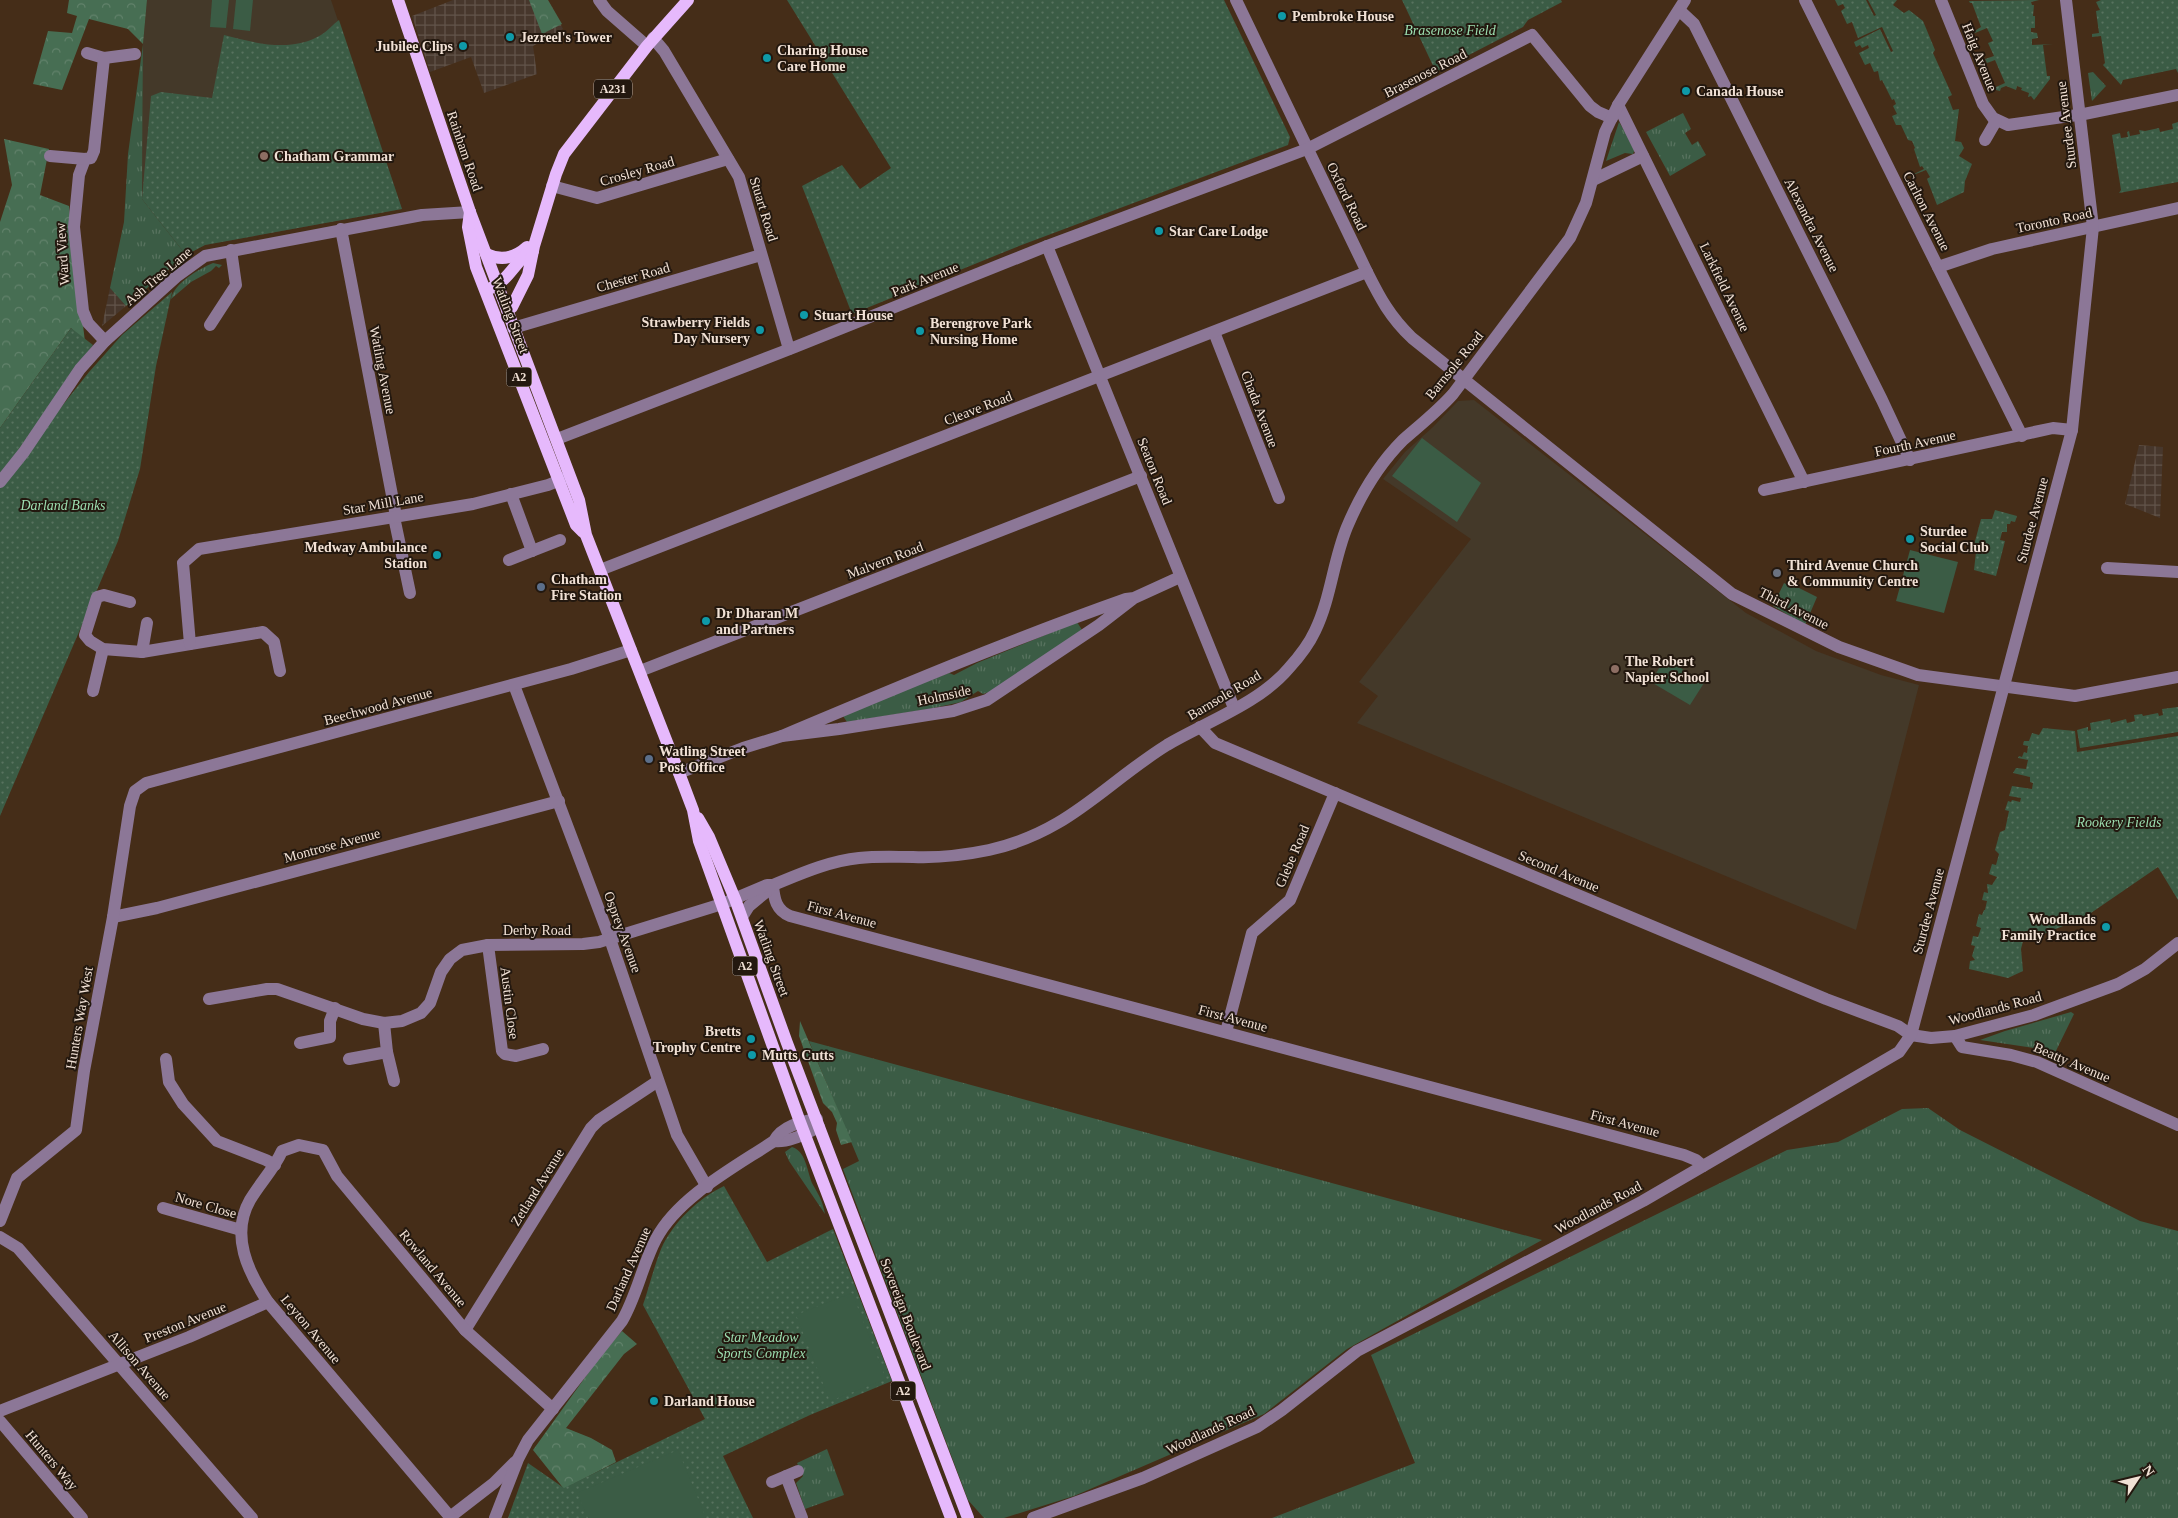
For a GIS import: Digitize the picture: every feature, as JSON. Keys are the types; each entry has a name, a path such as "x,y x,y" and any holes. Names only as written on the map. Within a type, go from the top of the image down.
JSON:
{"main road":[{"name":"Rainham Road","path":"398,0 470,212 507,310"},
{"name":"A231","path":"507,310 512,307 528,275 552,186 560,162 567,150 650,42 688,0"},
{"name":"Watling Street","path":"470,212 468,227 476,265 565,479"},
{"path":"486,254 497,258 512,257 524,250 537,238"},
{"path":"485,290 507,279 509,272 525,254 533,251"},
{"name":"Watling Street","path":"507,310 556,439 576,525 586,536 600,570 693,810 699,841 803,1128"},
{"name":"Watling Street","path":"693,810 709,837 735,899 818,1123"},
{"name":"Sovereign Boulevard","path":"818,1123 968,1518"},
{"name":"Sovereign Boulevard","path":"803,1128 951,1518"}],"street":[{"name":"Stuart Road","path":"599,0 605,10 664,51 741,182 789,349"},
{"name":"Oxford Road","path":"1236,0 1306,149 1385,307 1401,328 1465,379"},
{"name":"Carlton Avenue","path":"1805,0 2022,436"},
{"name":"Haig Avenue","path":"1941,0 1983,104 1996,121"},
{"name":"Sturdee Avenue","path":"1911,1035 2002,686 2072,430 2093,227 2066,0"},
{"name":"Barnsole Road","path":"722,904 767,885 773,885 814,869 852,859 965,854 1026,839 1072,816 1158,752 1264,691 1288,670 1302,652 1317,627 1347,527 1368,486 1393,451 1442,406 1465,379 1570,238 1580,219 1598,158 1618,105 1680,4"},
{"name":"Alexandra Avenue","path":"1680,4 1694,24 1882,400 1910,460"},
{"name":"Brasenose Road","path":"1306,149 1532,35 1590,106 1603,115 1612,118"},
{"path":"87,53 104,58 135,54"},
{"name":"Ward View","path":"104,58 94,151 92,158 85,159 79,175 74,227 85,317 105,341"},
{"path":"1986,140 1996,121 2008,124 2079,115 2178,95"},
{"name":"Larkfield Avenue","path":"1618,105 1804,482"},
{"name":"Park Avenue","path":"556,439 1047,246 1306,149"},
{"path":"50,156 85,159"},
{"path":"1593,180 1643,156"},
{"name":"Crosley Road","path":"552,186 597,198 728,159"},
{"name":"Toronto Road","path":"1938,267 1992,249 2178,208"},
{"name":"Ash Tree Lane","path":"0,482 24,452 80,369 105,341 176,277 205,256 427,214 470,212"},
{"name":"Watling Avenue","path":"341,229 410,593"},
{"name":"Seaton Road","path":"1047,246 1234,708"},
{"path":"210,325 236,285 231,250"},
{"name":"Chester Road","path":"513,328 762,255"},
{"name":"Cleave Road","path":"600,570 1367,272"},
{"name":"Chada Avenue","path":"1214,332 1279,498"},
{"name":"Third Avenue","path":"1465,379 1732,594 1839,647 1918,675 2075,696 2178,677"},
{"name":"Fourth Avenue","path":"1764,490 2054,428 2072,430"},
{"name":"Malvern Road","path":"640,671 1140,476"},
{"name":"Star Mill Lane","path":"190,644 183,563 199,549 473,504 565,479"},
{"path":"511,494 532,551"},
{"path":"509,560 560,540"},
{"path":"2107,568 2178,572"},
{"name":"Holmside","path":"782,736 953,711 987,700 1134,598 1180,577"},
{"path":"130,602 104,595 97,597 85,635 90,641 103,649 142,652 263,632 274,642 280,671"},
{"name":"Holmside","path":"679,773 743,748 782,736 960,661 1126,598 1134,598"},
{"path":"1086,613 1093,628"},
{"path":"142,652 147,623"},
{"path":"93,691 103,649"},
{"name":"Beechwood Avenue","path":"135,791 146,783 514,685 631,650"},
{"name":"Osprey Avenue","path":"514,685 610,939 678,1138 707,1187"},
{"path":"834,714 839,729"},
{"name":"Second Avenue","path":"1200,727 1215,743 1817,995 1898,1026 1911,1035"},
{"name":"Hunters Way West","path":"0,1222 17,1178 76,1130 84,1071 113,917 130,806 135,791"},
{"name":"Glebe Road","path":"1226,1032 1252,933 1290,900 1335,793"},
{"name":"Montrose Avenue","path":"113,917 158,908 558,801"},
{"name":"Barnsole Road","path":"742,918 749,906 771,890 773,885"},
{"name":"First Avenue","path":"773,885 774,901 780,909 790,916 1684,1155 1696,1160 1703,1166"},
{"name":"Derby Road","path":"209,999 267,989 277,990 363,1019 384,1023 402,1021 421,1013 430,1003 435,985 450,959 462,950 488,945 583,944 610,939 722,904"},
{"name":"Woodlands Road","path":"1033,1518 1142,1478 1257,1427 1357,1351 1643,1200 1703,1166 1898,1052 1911,1035 1930,1038 1955,1036 2034,1015 2118,984 2144,969 2178,943"},
{"name":"Austin Close","path":"488,945 502,1051 505,1054 516,1056 543,1049"},
{"path":"300,1043 330,1037 330,1021 335,1008"},
{"path":"384,1023 387,1052 394,1081"},
{"name":"Beatty Avenue","path":"1955,1036 1962,1047 2011,1055 2037,1062 2178,1125"},
{"path":"349,1059 387,1052"},
{"path":"166,1059 169,1082 183,1104 217,1142 266,1160 275,1166"},
{"name":"Zetland Avenue","path":"465,1330 591,1128 599,1120 658,1081"},
{"name":"Darland Avenue","path":"495,1518 518,1459 528,1440 622,1321 632,1304 652,1247 666,1223 707,1187 774,1142 780,1142 803,1128 818,1123"},
{"name":"Leyton Avenue","path":"299,1145 282,1151 275,1166 250,1200 241,1230 243,1251 248,1267 268,1302 450,1517"},
{"name":"Rowland Avenue","path":"299,1145 322,1150 337,1176 465,1330 552,1408"},
{"name":"Nore Close","path":"163,1208 241,1230"},
{"name":"Allison Avenue","path":"0,1237 18,1248 252,1518"},
{"name":"Preston Avenue","path":"0,1411 189,1337 268,1302"},
{"name":"Hunters Way","path":"0,1421 82,1518"},
{"name":"Darland Avenue","path":"450,1517 494,1483 518,1459"},
{"path":"772,1482 792,1474 802,1518"}],"shaded area":[{"name":"Chatham Grammar","path":"147,0 331,0 402,209 205,245 186,255 142,199 143,44"},
{"path":"453,0 548,0 563,29 533,46 537,74 484,93 471,57 430,72 412,16"},
{"path":"110,288 126,306 102,326"},
{"name":"The Robert Napier School","path":"1474,400 1746,613 1816,651 1881,675 1919,685 1856,930 1357,723 1378,696 1359,682 1471,539 1383,479 1405,452 1458,401"},
{"path":"2139,445 2163,447 2160,518 2125,504"}],"green space":[{"path":"69,0 147,0 143,44 128,29 89,19 62,90 33,84 48,31 72,33 77,16 67,13"},
{"path":"212,0 229,0 226,28 210,27"},
{"path":"236,0 253,0 250,31 233,29"},
{"path":"529,0 548,0 562,24 542,34"},
{"path":"787,0 1224,0 1290,137 1288,145 1019,246 852,314 802,186 842,165 860,189 891,168"},
{"name":"Brasenose Field","path":"1402,0 1561,0 1562,2 1528,20 1523,27 1436,72"},
{"path":"1835,0 1866,0 1874,16 1876,15 1868,0 1897,0 1893,5 1904,13 1909,10 1923,21 1935,50 1933,53 1952,95 1948,97 1953,110 1959,109 1955,141 1961,142 1964,148 1959,156 1972,164 1965,181 1964,192 1937,205 1927,179 1930,177 1926,170 1908,177 1924,169 1922,166 1920,167 1912,141 1908,140 1901,125 1896,125 1892,116 1897,114 1893,106 1896,104 1894,99 1892,100 1882,80 1880,81 1878,71 1874,72 1870,63 1865,65 1859,53 1869,48 1868,45 1862,48 1860,45 1856,47 1854,42 1880,29 1891,52 1893,51 1882,27 1858,38 1852,22 1847,24 1841,11 1845,8 1843,4 1838,6"},
{"path":"2039,0 2031,2 2034,5 2035,28 2031,28 2031,32 2037,33 2038,38 2032,39 2032,45 2053,44 2043,45 2047,76 2050,76 2050,79 2034,100 2031,96 2028,97 2029,93 2017,86 2016,90 2006,86 2001,88 2000,91 1996,90 1996,87 2005,83 1995,60 1987,63 1985,59 1994,56 1988,43 1993,41 1987,28 1975,33 1973,32 1981,27 1972,3 1969,1"},
{"path":"2101,0 2178,0 2178,73 2176,69 2123,80 2121,85 2103,65 2105,63 2101,36 2092,37 2092,34 2099,33 2096,11 2100,10 2096,2"},
{"name":"Chatham Grammar","path":"339,20 402,209 205,245 186,255 142,199 151,96 161,92 212,98 224,35 273,45 298,44 321,35"},
{"path":"143,44 142,199 186,255 126,306 110,288 124,222 128,154"},
{"path":"2093,72 2106,86 2092,101 2088,73"},
{"path":"1683,113 1691,129 1685,133 1692,145 1698,141 1706,155 1670,176 1646,132"},
{"path":"1619,122 1635,148 1633,154 1625,153 1606,161"},
{"path":"2178,122 2178,182 2119,193 2121,190 2112,135 2120,133 2121,138 2128,137 2127,132 2129,131 2130,136 2140,134 2139,130 2145,131 2159,128 2160,132 2173,129 2172,124"},
{"path":"4,139 49,149 40,195 69,206 85,342 71,328 0,428 0,222 12,185"},
{"path":"213,263 222,265 219,268 216,266 211,271 191,282 171,299 173,293 182,282"},
{"name":"Darland Banks","path":"172,292 156,366 140,469 118,541 0,816 0,484 89,372 122,335"},
{"path":"71,328 93,345 0,476 0,428"},
{"path":"1422,438 1481,483 1457,522 1392,476"},
{"path":"1995,510 2017,516 2015,522 2011,521 2010,524 2007,524 2007,532 2002,532 2000,540 2005,541 1996,576 1974,570 1976,546 1974,545 1981,519 1992,519"},
{"path":"1910,550 1958,562 1944,613 1896,601"},
{"path":"1794,577 1797,578 1793,585 1817,597 1805,625 1773,606 1784,583 1788,585"},
{"path":"1077,622 1082,630 992,691 983,694 978,691 961,702 929,709 847,722 841,713 949,673 954,675 977,663"},
{"path":"1665,658 1704,683 1690,705 1651,682"},
{"path":"2178,707 2178,732 2080,748 2077,730 2088,727 2088,731 2091,730 2090,723 2110,719 2111,723 2126,719 2127,723 2135,721 2134,715 2142,714 2143,716 2158,713 2159,716 2163,715 2162,709"},
{"name":"Rookery Fields","path":"2043,728 2075,731 2077,752 2178,736 2178,900 2158,867 2088,915 2091,922 2083,925 2080,919 2034,938 2024,937 2021,949 2023,971 2008,978 1969,969 1970,961 1975,960 1972,956 1975,946 1971,945 1973,936 1978,937 1981,928 1976,926 1979,914 1982,915 1985,910 1987,901 1982,900 1984,892 1988,893 1987,884 1992,885 1997,877 1989,874 1992,864 1996,865 1999,854 1995,850 2000,832 2005,830 2009,811 2005,810 2008,801 2020,802 2021,798 2009,796 2012,786 2032,789 2033,783 2030,782 2030,777 2013,773 2016,768 2026,769 2028,760 2018,758 2019,756 2022,757 2024,752 2027,753 2028,746 2023,745 2024,741 2029,741 2032,733 2039,735"},
{"path":"2071,1012 2074,1014 2052,1059 2046,1051 2040,1049 1980,1040 2005,1031"},
{"path":"800,1021 852,1142 841,1145 836,1130 837,1123 832,1112 823,1103 799,1036"},
{"path":"809,1041 1542,1240 1347,1349 1264,1414 1074,1496 1004,1518 984,1518 968,1500 843,1169 859,1161"},
{"path":"1928,1108 1960,1130 2140,1221 2178,1231 2178,1518 1272,1518 1415,1463 1371,1355 1787,1150 1838,1142 1902,1109"},
{"path":"792,1147 801,1153 804,1158 825,1214 789,1161 785,1152"},
{"name":"Star Meadow Sports Complex","path":"724,1186 767,1262 833,1229 892,1381 810,1415 723,1456 753,1518 508,1518 528,1463 564,1488 705,1419 643,1305 661,1249 672,1229 696,1204"},
{"path":"852,1293 886,1379 830,1401 796,1315"},
{"path":"622,1331 637,1344 624,1354 566,1428 591,1438 612,1450 616,1462 564,1489 533,1450 599,1358"},
{"path":"827,1449 844,1495 805,1509 796,1483 803,1476 797,1463"},
{"path":"678,1450 706,1518 588,1518 577,1493"}],"place":[{"name":"Pembroke House","path":"1282,16"},
{"name":"Jezreel's Tower","path":"510,37"},
{"name":"Jubilee Clips","path":"463,46"},
{"name":"Charing House Care Home","path":"767,58"},
{"name":"Canada House","path":"1686,91"},
{"name":"Chatham Grammar","path":"264,156"},
{"name":"Star Care Lodge","path":"1159,231"},
{"name":"Stuart House","path":"804,315"},
{"name":"Strawberry Fields Day Nursery","path":"760,330"},
{"name":"Berengrove Park Nursing Home","path":"920,331"},
{"name":"Sturdee Social Club","path":"1910,539"},
{"name":"Medway Ambulance Station","path":"437,555"},
{"name":"Third Avenue Church & Community Centre","path":"1777,573"},
{"name":"Chatham Fire Station","path":"541,587"},
{"name":"Dr Dharan M and Partners","path":"706,621"},
{"name":"The Robert Napier School","path":"1615,669"},
{"name":"Watling Street Post Office","path":"649,759"},
{"name":"Woodlands Family Practice","path":"2106,927"},
{"name":"Bretts Trophy Centre","path":"751,1039"},
{"name":"Mutts Cutts","path":"752,1055"},
{"name":"Darland House","path":"654,1401"}]}
